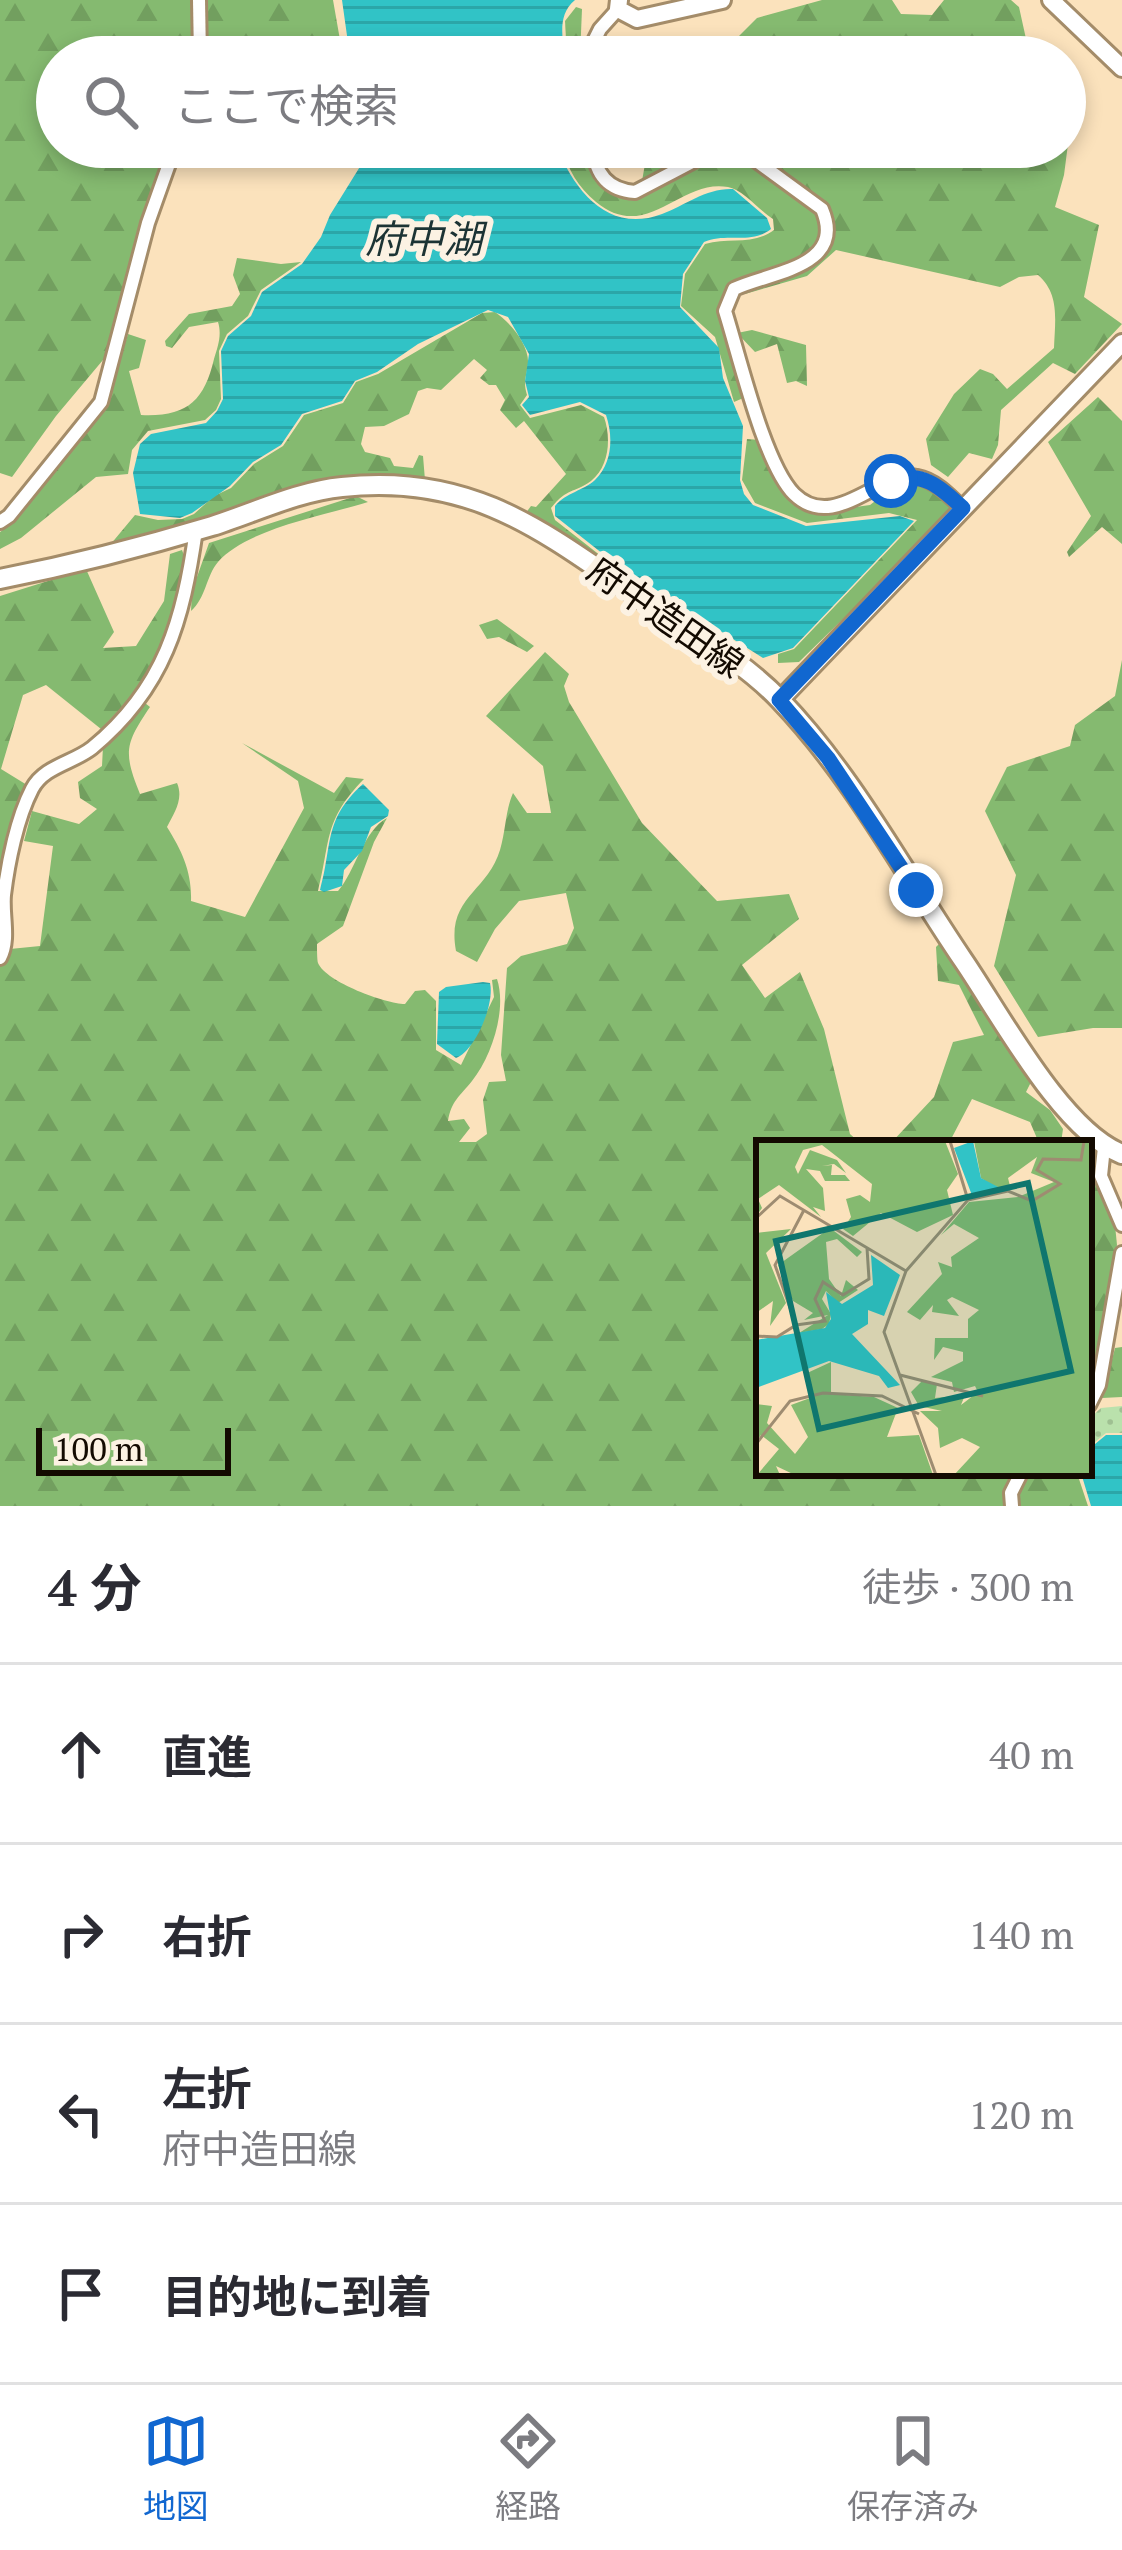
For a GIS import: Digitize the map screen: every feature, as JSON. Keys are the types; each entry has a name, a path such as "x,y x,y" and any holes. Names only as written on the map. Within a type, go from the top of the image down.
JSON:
{"main road":[{"name":"府中造田線","path":"0,579 196,530 337,487 392,484 461,494 505,511 716,649 779,700 872,820 1059,1101 1113,1150"}],"street":[{"path":"199,0 200,36"},
{"path":"596,36 618,4 637,19 722,0"},
{"path":"1051,0 1122,68"},
{"path":"0,522 9,517 100,402 168,168"},
{"path":"599,168 612,187 635,193 682,168"},
{"path":"766,168 822,209 826,224 815,257 734,289 724,310 783,480 804,502 832,505 868,495 906,476 920,477 963,508"},
{"path":"779,700 1122,344"},
{"path":"0,958 5,949 4,897 36,782 92,748 150,686 174,633 196,530"},
{"path":"1113,1150 1101,1176 1122,1225"},
{"path":"1092,1399 1099,1384 1122,1253"},
{"path":"1012,1506 1011,1493 1020,1476"}],"green space":[{"path":"0,0 333,0 339,36 36,36 36,168 163,168 108,354 12,477 0,473"},
{"path":"822,0 892,0 901,14 932,15 944,0 1011,0 1019,7 1025,36 739,36 757,18"},
{"path":"576,7 582,9 581,36 566,36 565,21"},
{"path":"570,168 591,168 609,189 639,198 644,168 1065,168 1055,207 1099,225 1084,297 1122,324 1075,374 1053,363 1001,410 992,459 969,453 948,477 931,465 926,439 954,394 980,369 993,374 1007,389 1054,348 1053,299 1038,275 1019,277 1000,287 836,250 807,276 727,295 748,396 734,402 715,337 681,306 685,274 705,244 758,238 774,230 773,219 728,187 694,191 648,213 614,213 596,202"},
{"path":"237,258 301,262 261,290 248,316 227,334 219,351 221,399 216,410 205,420 148,431 132,450 128,474 96,477 21,538 0,549 0,532 14,522 104,409 128,334 146,340 139,368 129,371 141,415 170,413 198,396 217,350 218,322 189,327 172,348 165,341 189,314 232,306 240,294 233,275"},
{"path":"495,312 513,328 526,350 527,395 520,405 530,418 581,405 604,417 608,442 602,467 591,481 551,508 555,520 613,569 525,514 566,474 524,421 516,428 500,410 505,400 496,385 480,378 487,370 474,359 441,390 418,391 409,414 384,426 365,427 361,444 365,452 390,458 394,466 413,468 419,455 423,456 425,480 349,475 110,545 135,515 158,520 194,514 283,446 304,415 343,403 356,382 482,313"},
{"path":"752,330 806,345 807,386 787,383 777,344 755,352 737,333"},
{"path":"1098,397 1122,421 1122,544 1102,527 1069,557 1067,552 1091,516 1048,442"},
{"path":"747,439 761,440 781,485 827,511 870,505 900,482 921,481 957,507 799,662 778,663 778,654 794,649 917,520 889,513 807,523 755,503 742,480"},
{"path":"356,496 368,502 288,524 231,550 214,568 191,611 192,591 209,543"},
{"path":"182,550 186,561 159,659 144,684 101,729 46,685 23,695 1,769 27,785 3,871 0,868 0,596 86,569 114,632 103,648 136,646 164,601 170,554"},
{"path":"497,619 534,646 527,652 499,637 487,639 479,625"},
{"path":"545,652 569,674 564,686 569,702 642,823 717,901 789,894 799,919 742,965 765,998 800,972 824,1029 850,1134 857,1140 756,1140 756,1476 1078,1476 1088,1506 0,1506 0,950 40,946 53,846 24,841 32,811 79,824 97,809 80,798 78,782 102,766 103,746 145,703 150,707 129,749 140,794 177,783 179,800 167,827 185,862 191,901 245,917 304,808 298,781 242,743 334,793 346,777 364,779 335,819 318,891 338,891 372,832 387,818 343,926 317,944 318,963 344,984 385,1000 405,1004 415,991 425,990 436,1001 436,1050 461,1065 494,997 492,980 497,979 499,1018 491,1046 448,1121 464,1119 470,1128 459,1142 476,1142 487,1134 483,1100 489,1082 506,1081 501,1055 507,968 521,956 567,944 574,928 566,893 519,901 495,929 477,962 456,951 457,918 494,864 513,793 527,813 551,813 543,766 486,716"},
{"path":"1122,660 1122,1028 1038,1037 994,966 1016,875 985,811 1007,767 1070,746 1075,725 1115,696"},
{"path":"940,943 1032,1080 1026,1092 1050,1110 1063,1129 1061,1140 1038,1140 1030,1122 972,1099 951,1140 894,1140 934,1097 953,1042 984,1035 959,985 938,981 936,947"},
{"path":"1092,1173 1115,1225 1117,1245 1092,1379"},
{"path":"1122,1347 1122,1397 1102,1398 1115,1348"},
{"path":"1122,1406 1122,1433 1106,1433 1092,1445 1092,1416 1101,1408"}],"water":[{"path":"342,0 575,0 563,19 562,36 347,36"},
{"name":"府中湖","path":"359,168 567,168 596,205 626,218 643,219 705,194 733,189 767,218 771,229 755,236 704,242 683,274 680,307 719,348 723,378 743,426 740,480 744,494 753,505 806,526 900,516 914,521 793,648 763,658 622,569 555,516 555,506 595,480 605,465 610,440 606,415 580,402 530,415 522,405 529,397 525,381 529,354 508,317 488,310 355,381 342,401 302,414 281,445 192,513 180,518 140,514 133,473 140,444 151,434 206,423 217,411 223,399 221,351 228,336 251,316 262,292 302,264"},
{"path":"363,784 389,810 388,816 371,827 362,851 344,870 342,886 324,892 320,890 335,821"},
{"path":"490,983 491,992 486,1014 470,1046 456,1058 437,1044 439,992"},
{"path":"1106,1435 1122,1435 1122,1506 1091,1506 1082,1476 1092,1476 1092,1447"}],"route":[{"path":"891,481 920,477 963,508 779,700 828,758 916,890"}]}
